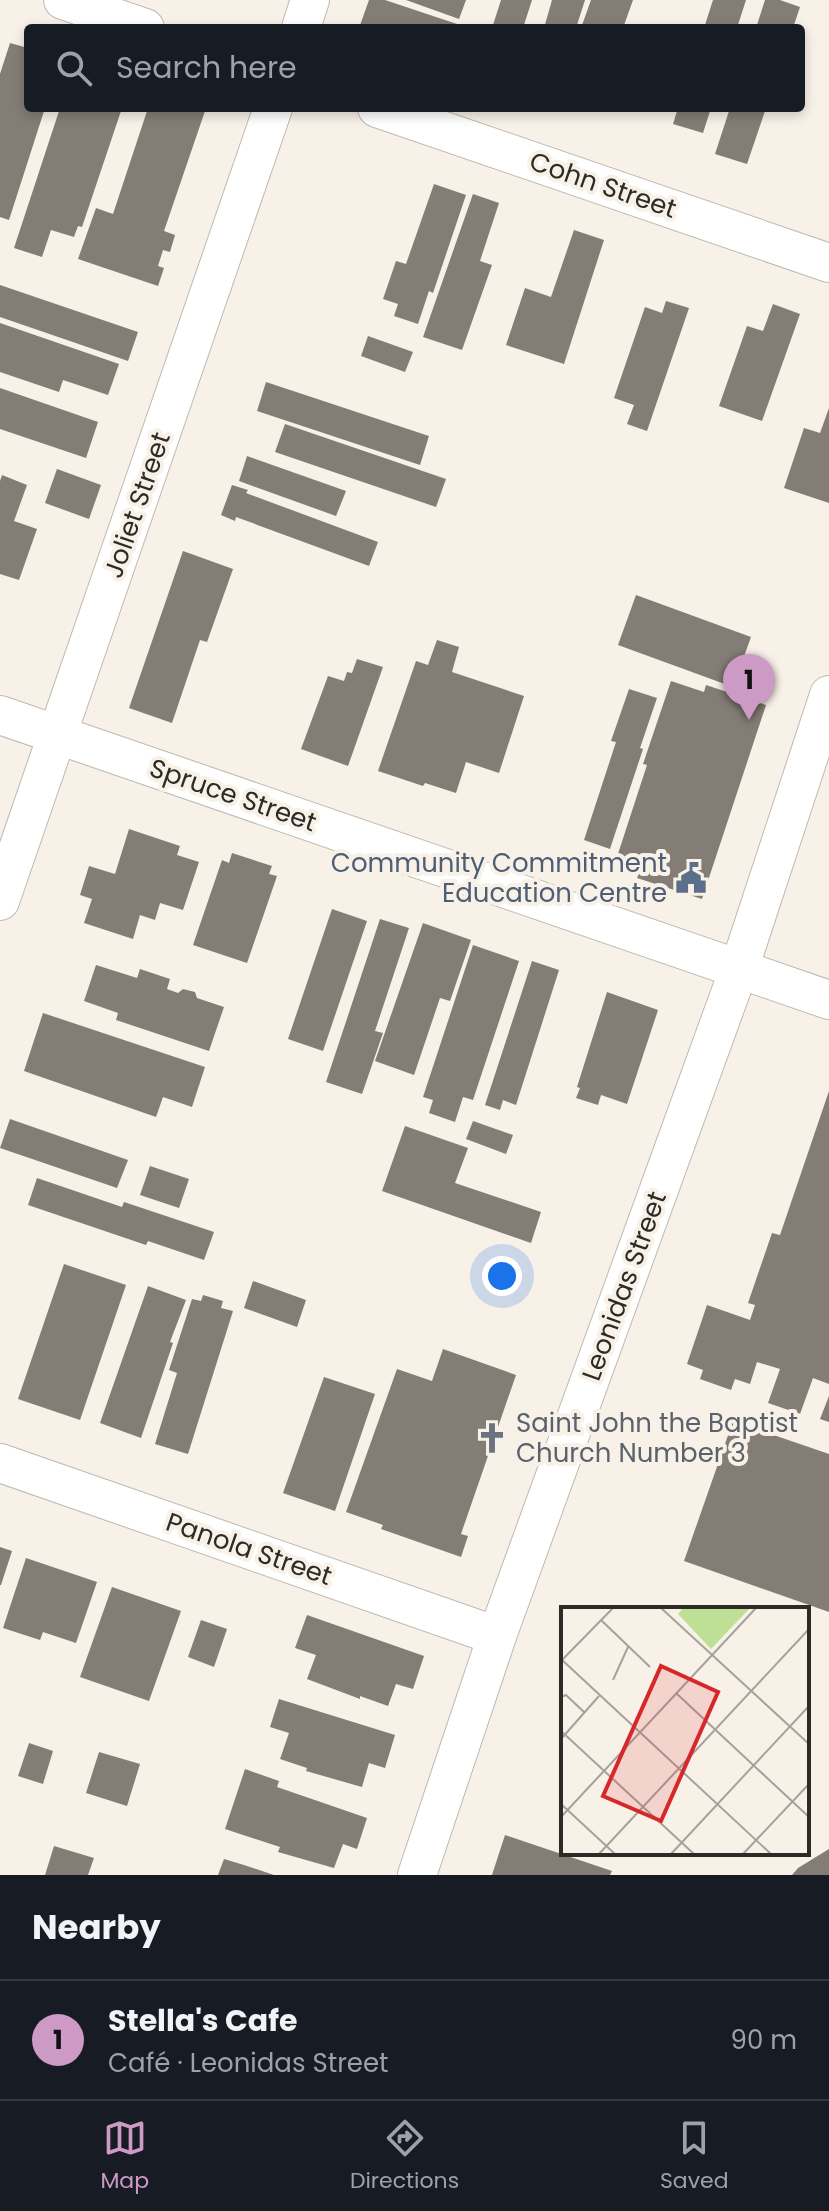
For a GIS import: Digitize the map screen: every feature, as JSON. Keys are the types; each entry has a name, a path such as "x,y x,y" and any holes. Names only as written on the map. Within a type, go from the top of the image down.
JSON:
{"street":[{"path":"63,0 133,24"},
{"path":"302,24 310,0"},
{"name":"Joliet Street","path":"0,901 272,112"},
{"name":"Cohn Street","path":"389,112 829,263"},
{"name":"Leonidas Street","path":"417,1875 497,1636 739,969 829,695"},
{"name":"Spruce Street","path":"0,715 829,1000"},
{"name":"Panola Street","path":"0,1463 497,1636"}],"building":[{"path":"369,0 385,0 457,24 360,24"},
{"path":"406,0 466,0 459,19"},
{"path":"501,0 532,0 524,24 493,24"},
{"path":"552,0 585,0 577,24 545,24"},
{"path":"591,0 633,0 624,24 582,24"},
{"path":"713,0 746,0 738,24 705,24"},
{"path":"765,0 780,0 800,7 794,24 757,24"},
{"path":"10,43 24,47 24,112 44,112 9,220 0,217 0,74"},
{"path":"59,112 121,112 82,227 78,226 74,237 51,230 42,257 14,248"},
{"path":"147,112 205,112 164,231 175,235 170,252 163,250 158,266 164,268 158,286 78,259 96,208 113,214"},
{"path":"677,112 710,112 703,133 673,124"},
{"path":"729,112 765,112 747,164 715,154"},
{"path":"434,184 466,195 433,293 429,291 418,324 394,316 398,304 383,299 396,261 406,264"},
{"path":"473,194 499,203 480,261 492,265 462,350 423,337"},
{"path":"574,230 604,240 564,364 506,345 525,288 551,297"},
{"path":"0,285 138,332 128,361 0,317"},
{"path":"666,301 689,308 647,431 627,424 634,405 614,398 645,307 662,313"},
{"path":"773,304 800,314 762,421 719,406 747,326 763,331"},
{"path":"0,323 119,364 108,395 63,380 59,392 0,372"},
{"path":"368,336 413,352 405,372 361,356"},
{"path":"266,382 429,436 420,465 257,411"},
{"path":"0,388 98,422 86,458 0,429"},
{"path":"829,408 829,503 784,488 804,428 820,433"},
{"path":"285,424 446,479 436,507 275,452"},
{"path":"247,456 346,491 336,516 239,481"},
{"path":"57,469 101,485 89,519 45,503"},
{"path":"2,475 27,485 14,521 37,529 19,580 0,574"},
{"path":"232,485 378,542 369,566 236,517 235,521 221,515"},
{"path":"183,551 233,569 207,642 200,640 172,723 129,708"},
{"path":"636,595 751,637 733,687 618,645"},
{"path":"437,640 459,647 452,672 524,696 499,773 466,762 456,793 378,771 416,661 428,665"},
{"path":"357,659 383,667 348,766 301,749 328,676 344,681 347,672 352,673"},
{"path":"671,681 704,692 706,685 766,705 702,899 637,878 640,871 615,863"},
{"path":"629,689 657,698 610,849 584,840 616,742 611,741"},
{"path":"129,829 180,846 177,855 199,862 183,910 160,903 155,920 140,915 133,939 84,923 92,899 80,895 89,866 115,874"},
{"path":"232,853 272,866 269,874 277,876 247,963 193,945 222,860 229,863"},
{"path":"332,909 367,921 323,1051 288,1039"},
{"path":"380,919 409,928 375,1031 383,1033 362,1094 326,1082"},
{"path":"423,923 471,940 450,1001 440,998 414,1075 375,1061"},
{"path":"473,945 519,961 473,1100 463,1097 455,1122 429,1113 433,1100 423,1097"},
{"path":"532,961 559,970 516,1105 503,1100 500,1110 485,1105"},
{"path":"96,965 137,978 140,969 170,979 167,989 178,993 183,989 195,992 197,998 224,1007 209,1051 116,1020 118,1013 84,1001"},
{"path":"607,992 658,1010 627,1104 601,1095 598,1105 576,1098"},
{"path":"43,1013 205,1067 192,1107 163,1097 156,1117 24,1071"},
{"path":"829,1091 829,1384 813,1378 800,1414 768,1403 780,1369 757,1362 750,1384 735,1379 731,1390 700,1379 703,1370 687,1364 707,1305 750,1320 755,1305 748,1303 772,1233 780,1235"},
{"path":"10,1119 128,1160 117,1188 0,1148"},
{"path":"473,1121 513,1135 506,1154 466,1139"},
{"path":"405,1126 468,1148 455,1183 541,1212 531,1243 382,1191"},
{"path":"150,1166 189,1179 179,1208 140,1195"},
{"path":"37,1178 122,1207 124,1202 214,1232 204,1260 148,1241 146,1245 28,1205"},
{"path":"64,1264 126,1285 80,1420 18,1399"},
{"path":"253,1281 306,1300 297,1327 244,1308"},
{"path":"148,1286 186,1300 141,1438 100,1423"},
{"path":"203,1295 223,1301 221,1308 233,1311 188,1454 155,1444 177,1373 169,1370 192,1299 201,1301"},
{"path":"443,1349 516,1375 461,1534 468,1536 461,1557 381,1529 383,1525 346,1512 397,1369 432,1381"},
{"path":"324,1377 375,1394 335,1511 283,1493"},
{"path":"829,1396 829,1422 820,1419"},
{"path":"733,1421 829,1454 829,1612 684,1561"},
{"path":"0,1547 12,1551 1,1585 0,1585"},
{"path":"26,1558 97,1582 76,1643 43,1632 40,1640 3,1628"},
{"path":"112,1587 181,1611 149,1701 80,1677"},
{"path":"307,1615 424,1656 413,1689 396,1684 388,1706 307,1679 316,1655 295,1648"},
{"path":"201,1620 227,1629 214,1667 188,1657"},
{"path":"279,1699 395,1735 385,1768 369,1763 362,1787 306,1771 307,1768 280,1759 289,1733 270,1727"},
{"path":"29,1743 53,1751 43,1784 18,1776"},
{"path":"99,1752 140,1764 127,1806 86,1793"},
{"path":"245,1769 279,1781 277,1787 367,1818 357,1849 343,1844 334,1868 278,1852 280,1847 225,1829"},
{"path":"505,1835 612,1871 610,1875 492,1875"},
{"path":"54,1846 94,1858 88,1875 45,1875"},
{"path":"829,1849 829,1875 792,1875 798,1868"},
{"path":"224,1859 244,1865 274,1875 218,1875"}],"place":[{"name":"Stella's Cafe","path":"749,720"},
{"name":"Community Commitment Education Centre","path":"691,878"},
{"name":"Saint John the Baptist Church Number 3","path":"492,1438"}]}
